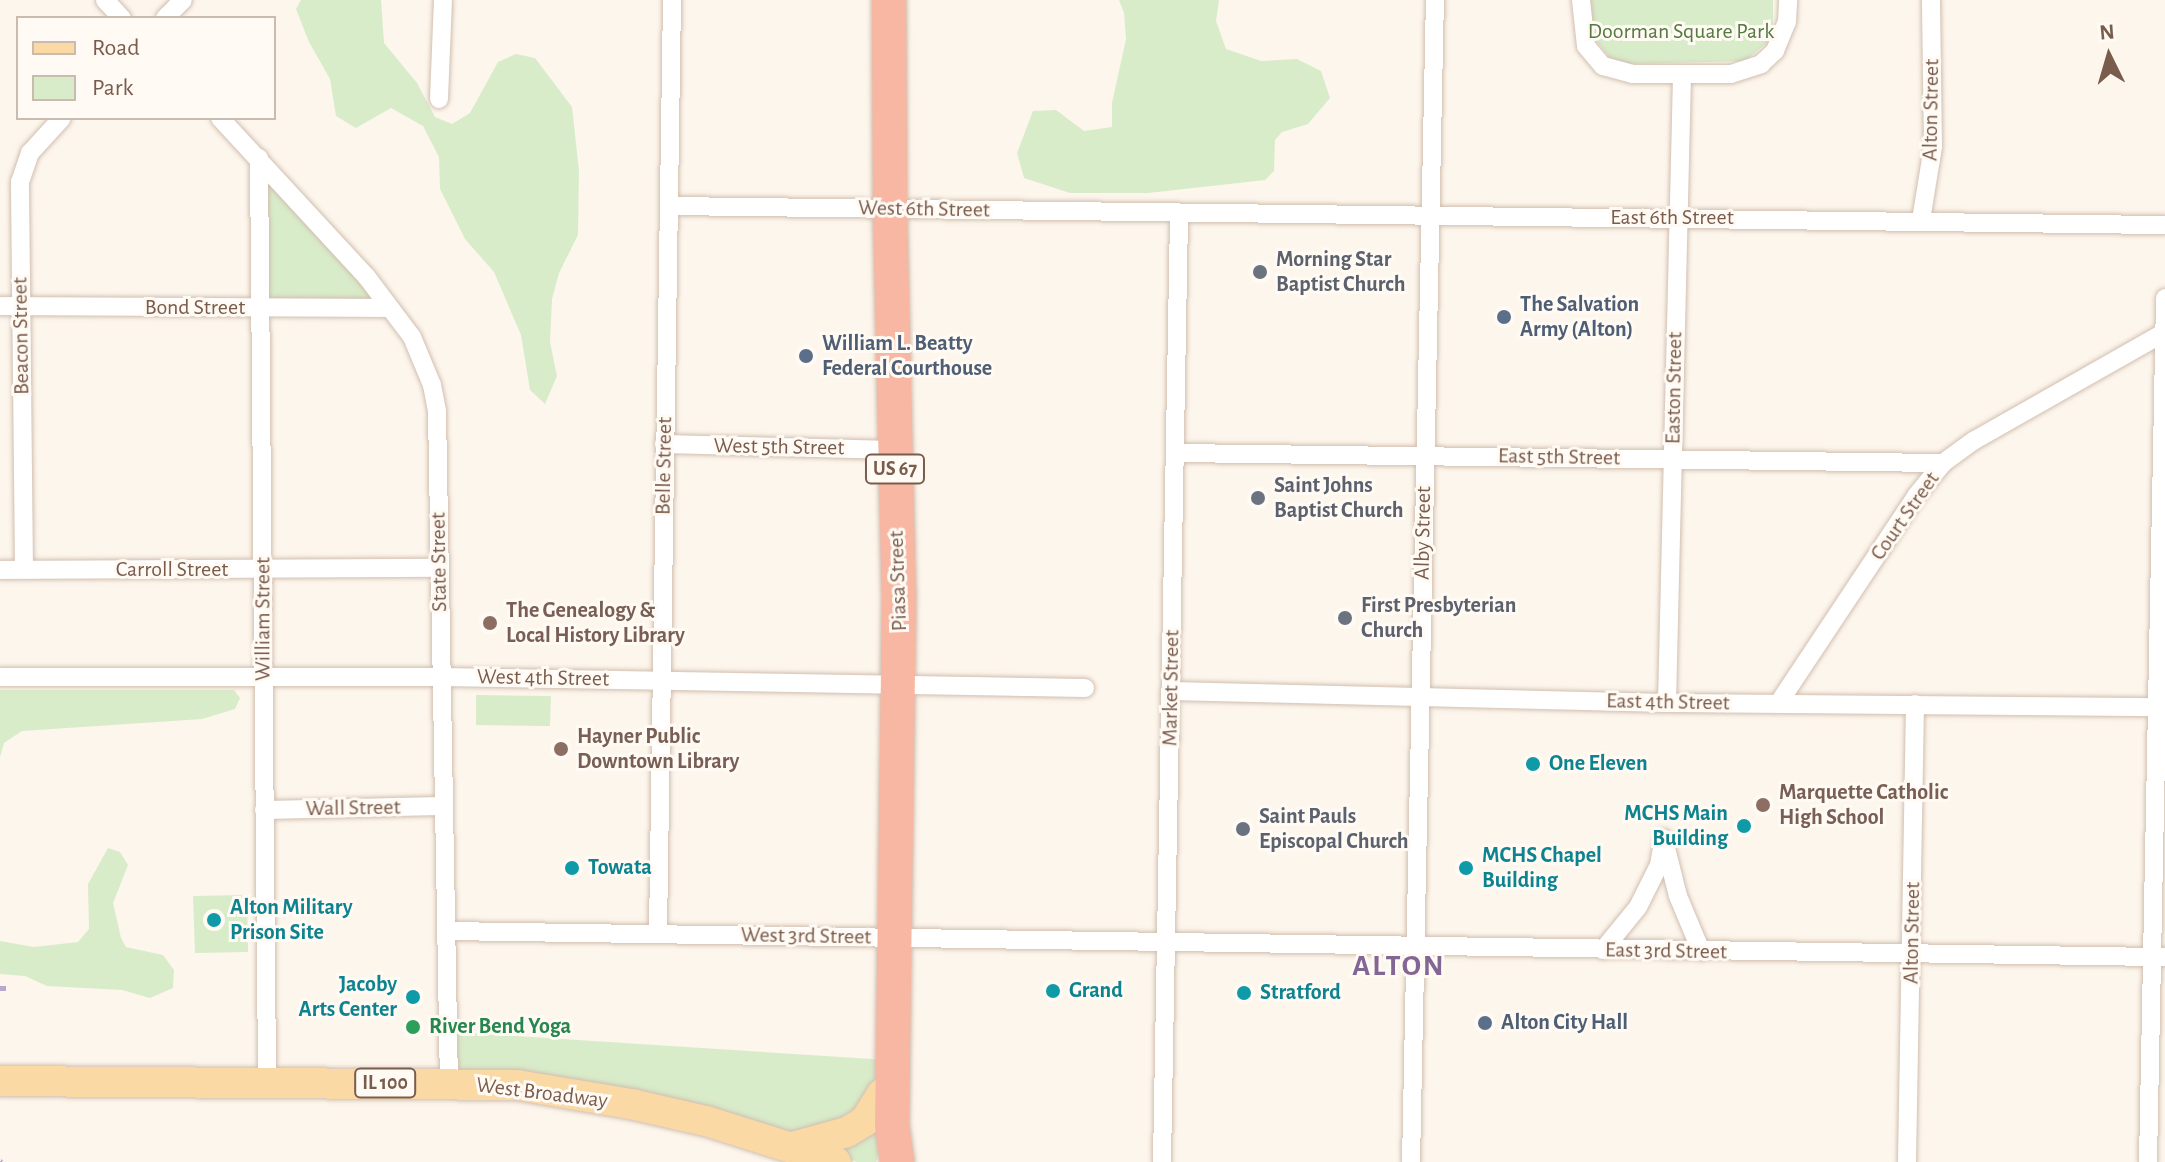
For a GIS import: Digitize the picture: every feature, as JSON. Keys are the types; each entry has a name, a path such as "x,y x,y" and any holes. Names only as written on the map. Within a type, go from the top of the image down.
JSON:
{"highway":[{"name":"Piasa Street","path":"889,0 899,686 892,1125 897,1162"}],"main road":[{"name":"West Broadway","path":"0,1081 517,1085 631,1104 793,1147 836,1162"},
{"path":"793,1147 847,1132 865,1121 881,1095 893,1086"}],"street":[{"path":"105,0 120,16"},
{"path":"167,16 183,0"},
{"path":"439,99 443,0"},
{"name":"Belle Street","path":"658,932 672,0"},
{"name":"Alby Street","path":"1411,1162 1435,0"},
{"path":"1581,0 1586,46 1603,66 1632,74 1731,74 1749,69 1775,51 1783,37 1788,0"},
{"name":"Alton Street","path":"1921,220 1933,147 1931,0"},
{"name":"Easton Street","path":"1667,703 1682,74"},
{"name":"Beacon Street","path":"24,569 20,306 23,167 30,153 60,120"},
{"name":"State Street","path":"222,120 323,227 390,308 412,337 432,385 437,411 449,1084"},
{"name":"William Street","path":"259,158 267,1081"},
{"name":"West 6th Street","path":"669,206 1179,213"},
{"name":"East 6th Street","path":"1179,213 2165,225"},
{"name":"Market Street","path":"1162,1162 1179,213"},
{"path":"2148,1162 2158,957 2165,298"},
{"name":"Bond Street","path":"0,306 390,308"},
{"name":"Court Street","path":"1778,704 1916,496 1943,463 1975,440 2165,332"},
{"name":"West 5th Street","path":"664,444 894,450"},
{"name":"East 5th Street","path":"1176,453 1943,463"},
{"name":"Carroll Street","path":"0,570 439,568"},
{"name":"West 4th Street","path":"0,677 660,679 1085,688"},
{"name":"East 4th Street","path":"1171,691 1667,703 2160,707"},
{"name":"Alton Street","path":"1907,1162 1915,704"},
{"name":"Wall Street","path":"264,810 442,806"},
{"path":"1603,950 1638,907 1659,865 1664,838 1678,896 1701,951"},
{"name":"West 3rd Street","path":"446,931 658,932 1167,944"},
{"name":"East 3rd Street","path":"1167,944 2158,957"}],"green space":[{"path":"301,0 381,0 384,43 417,83 435,117 452,124 470,113 498,62 516,54 535,58 572,107 579,171 578,235 559,273 552,299 550,342 557,376 545,404 530,390 521,335 494,272 465,239 440,189 439,157 423,126 391,108 356,128 336,116 330,79 309,42 296,9"},
{"path":"1119,0 1219,0 1216,21 1226,49 1261,61 1297,59 1321,71 1330,98 1308,124 1282,132 1275,140 1274,171 1265,180 1148,193 1070,193 1024,178 1017,153 1033,111 1056,110 1084,131 1112,127 1112,103 1126,39 1124,13"},
{"name":"Doorman Square Park","path":"1590,0 1773,0 1773,27 1768,42 1745,61 1626,64 1610,58 1590,33"},
{"path":"262,168 380,304 264,303"},
{"path":"0,690 234,690 240,698 235,709 202,719 22,731 4,743 0,757"},
{"path":"476,695 551,696 550,726 476,725"},
{"path":"108,848 120,852 128,865 113,903 121,938 126,947 163,955 174,970 173,988 150,998 122,990 47,986 25,976 0,974 0,941 34,947 78,942 89,929 88,884"},
{"path":"247,895 248,952 195,953 193,896"},
{"path":"453,1032 888,1060 886,1130 876,1162 857,1162 758,1128 454,1077"}],"railway":[{"path":"0,988 6,988"}],"place":[{"name":"Morning Star Baptist Church","path":"1260,272"},
{"name":"The Salvation Army (Alton)","path":"1504,317"},
{"name":"William L. Beatty Federal Courthouse","path":"806,356"},
{"name":"Saint Johns Baptist Church","path":"1258,498"},
{"name":"First Presbyterian Church","path":"1345,618"},
{"name":"The Genealogy & Local History Library","path":"490,623"},
{"name":"Hayner Public Downtown Library","path":"561,749"},
{"name":"One Eleven","path":"1533,764"},
{"name":"Marquette Catholic High School","path":"1763,805"},
{"name":"MCHS Main Building","path":"1744,826"},
{"name":"Saint Pauls Episcopal Church","path":"1243,829"},
{"name":"Towata","path":"572,868"},
{"name":"MCHS Chapel Building","path":"1466,868"},
{"name":"Alton Military Prison Site","path":"214,920"},
{"name":"Grand","path":"1053,991"},
{"name":"Stratford","path":"1244,993"},
{"name":"Jacoby Arts Center","path":"413,997"},
{"name":"Alton City Hall","path":"1485,1023"},
{"name":"River Bend Yoga","path":"413,1027"}],"district":[{"name":"ALTON","path":"1399,966"}]}
